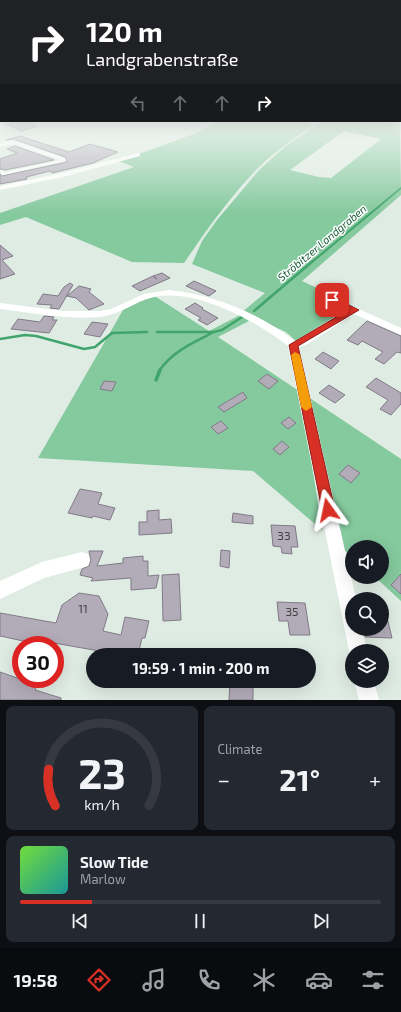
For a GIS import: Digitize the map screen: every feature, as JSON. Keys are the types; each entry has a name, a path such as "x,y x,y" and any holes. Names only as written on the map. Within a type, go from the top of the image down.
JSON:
{"street":[{"path":"0,172 4,174 63,161 63,159 33,149"},
{"path":"0,188 63,175 138,155"},
{"path":"0,306 71,314 102,314 115,312 152,294 172,292 198,297 250,317 282,334 293,345 346,592"},
{"path":"332,300 401,332"},
{"path":"293,345 302,342 354,310"},
{"path":"0,590 42,570 82,560"},
{"path":"365,688 368,700"}],"green space":[{"path":"153,149 281,149 257,169 227,203 184,263 132,262 26,217 0,225 0,213 134,167 119,161"},
{"path":"283,149 320,149 290,170 319,177 331,178 369,149 400,149 401,195 302,281 332,295 326,300 346,310 296,341 286,332 242,312 265,293 192,264 202,241 217,220 260,169"},
{"path":"153,295 209,331 240,315 249,321 218,337 401,459 401,601 383,584 389,584 389,540 345,540 345,551 342,548 302,400 322,530 253,471 38,458 123,310"}],"building":[{"path":"7,149 22,149 54,160 5,170 0,169 0,159 17,153"},
{"path":"41,149 59,149 69,152 78,149 106,149 118,152 93,163 52,173 50,171 26,177 27,179 0,184 0,174 2,176 67,162 65,157"},
{"path":"0,245 13,256 2,260 15,274 0,279"},
{"path":"162,273 170,278 140,291 132,286"},
{"path":"194,281 216,291 209,296 186,286"},
{"path":"70,283 73,285 59,309 50,308 52,305 37,304 43,294 58,296 64,287"},
{"path":"79,286 91,289 89,292 104,304 89,310 76,298 67,296"},
{"path":"195,303 203,308 202,309 218,318 207,325 198,320 201,318 185,309"},
{"path":"44,316 54,317 52,320 57,320 49,333 11,329 18,319 40,322"},
{"path":"367,321 401,336 401,353 397,352 384,364 375,359 383,352 362,341 358,345 347,340"},
{"path":"92,322 108,324 100,337 84,334"},
{"path":"323,352 339,361 331,369 315,359"},
{"path":"267,374 278,381 269,389 258,381"},
{"path":"376,378 401,393 401,404 391,415 380,409 388,400 366,387"},
{"path":"104,381 116,382 112,391 100,389"},
{"path":"329,385 345,395 335,403 319,393"},
{"path":"243,392 247,398 224,412 218,407"},
{"path":"289,417 296,423 288,429 281,423"},
{"path":"221,421 228,428 218,434 211,427"},
{"path":"282,441 289,447 280,455 273,449"},
{"path":"348,465 360,473 351,483 339,474"},
{"path":"80,489 102,493 98,504 115,508 110,520 68,513"},
{"path":"159,510 159,520 171,519 172,533 139,535 139,522 147,522 147,511"},
{"path":"233,513 253,516 253,524 232,522"},
{"path":"271,525 295,526 298,547 291,547 292,554 282,553 281,547 273,546"},
{"path":"221,550 230,551 229,568 220,566"},
{"path":"89,551 103,551 97,566 123,563 123,558 143,556 143,561 148,561 148,576 159,575 156,588 131,590 131,578 91,581 93,578 80,575 82,569 89,566 91,560"},
{"path":"179,574 181,620 163,621 162,575"},
{"path":"401,574 401,594 391,585"},
{"path":"79,593 99,596 108,614 103,631 121,635 125,617 149,621 145,638 142,638 140,648 86,649 64,645 64,636 12,636 12,639 0,636 0,613 56,623 62,605"},
{"path":"277,602 305,603 310,635 290,635 288,621 279,621"},
{"path":"389,626 392,638 365,637 389,636"},
{"path":"0,672 12,676 12,688 36,688 35,690 61,698 61,700 0,700"},
{"path":"230,688 253,688 253,700 229,700"}],"waterway":[{"name":"Ströbitzer Landgraben","path":"312,262 401,188"},
{"name":"Ströbitzer Landgraben","path":"254,311 313,261"},
{"name":"Ströbitzer Landgraben","path":"157,332 214,332 222,330 242,317"},
{"name":"Ströbitzer Landgraben","path":"0,339 25,335 36,336 84,349 95,347 112,333 147,332"},
{"path":"159,371 176,353 212,333"},
{"path":"156,380 160,370"}],"slow traffic":[{"path":"295,355 306,407"}],"route":[{"path":"328,510 293,345 302,342 354,310 332,300"}]}
